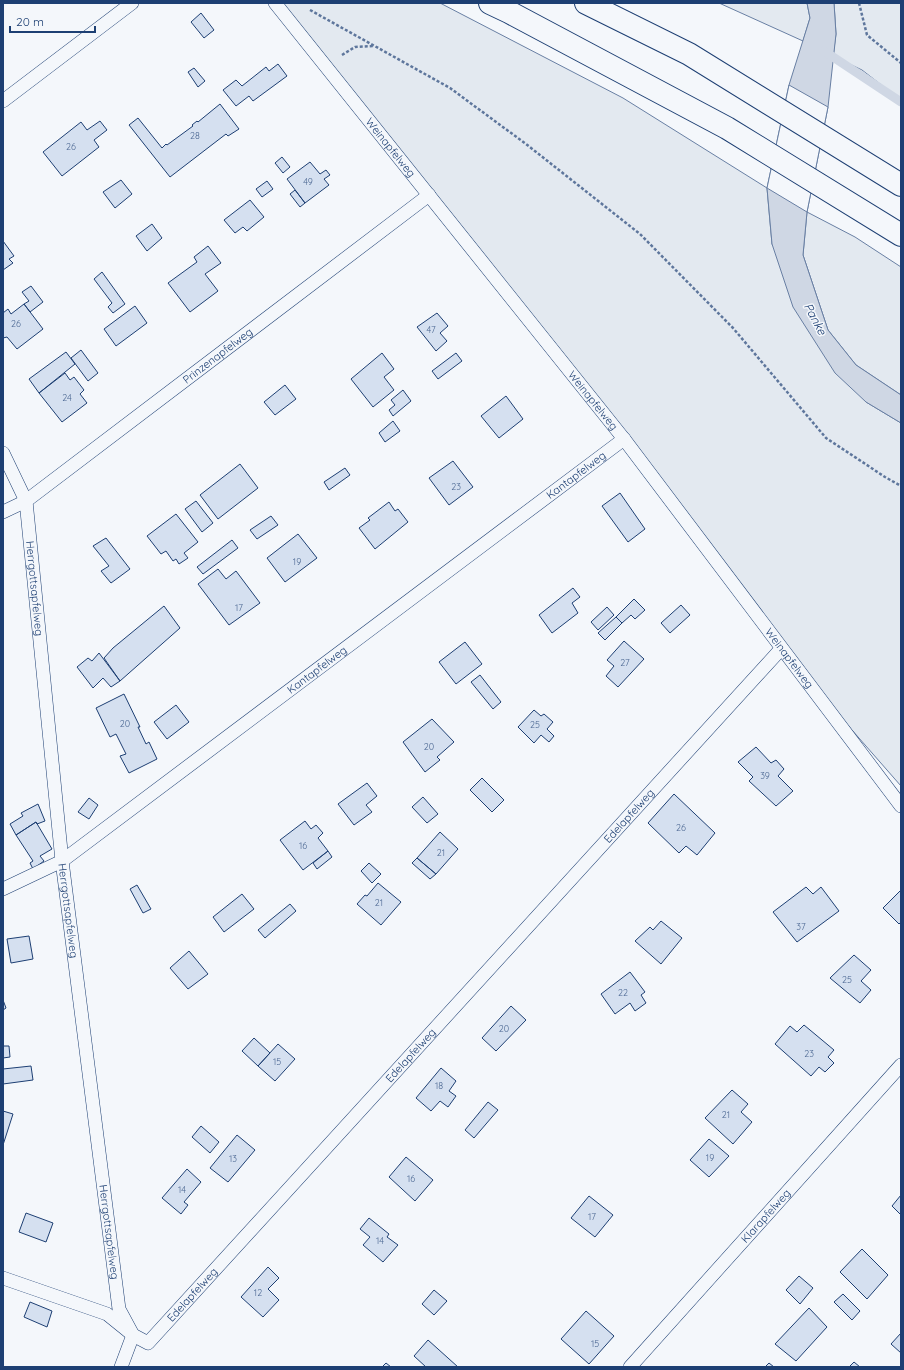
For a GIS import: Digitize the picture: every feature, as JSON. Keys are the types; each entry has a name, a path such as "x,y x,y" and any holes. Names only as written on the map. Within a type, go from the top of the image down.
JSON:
{"highway":[{"path":"490,3 720,125 901,235"},
{"path":"586,3 689,54 901,185"}],"lane":[{"path":"3,100 132,3"},
{"name":"Weinapfelweg","path":"274,3 624,439 901,806"},
{"name":"Prinzenapfelweg","path":"3,512 26,500 428,195"},
{"name":"Kantapfelweg","path":"3,889 62,861 624,439"},
{"name":"Herrgottsapfelweg","path":"3,453 26,500 62,861 119,1309 133,1335"},
{"name":"Edelapfelweg","path":"3,1278 106,1314 133,1335 148,1342 781,649"},
{"name":"Klarapfelweg","path":"630,1367 901,1065"},
{"path":"121,1367 133,1335"}],"path":[{"path":"859,3 866,35 901,63"},
{"path":"305,7 450,88 526,144 640,234 733,328 826,438 901,486"}],"shaded area":[{"path":"275,3 440,3 623,98 767,188 772,244 866,402 901,423 901,786 781,649"},
{"path":"719,3 807,3 810,18 803,41"},
{"path":"834,3 901,3 901,100 862,70 833,56 836,34"},
{"path":"807,212 855,237 901,267 901,395 856,365 828,330 803,255"}],"water":[{"name":"Panke","path":"807,3 834,3 836,34 828,107 807,212 803,255 828,330 856,365 901,395 901,423 866,402 835,373 793,307 772,244 767,188 789,85 810,18"}],"pier":[{"path":"789,85 828,107 807,212 767,188"}],"building":[{"path":"201,13 214,30 204,38 191,22"},
{"path":"278,64 287,76 253,101 249,96 236,106 223,90 236,80 242,86 266,67 269,71"},
{"path":"194,68 205,81 198,87 188,72"},
{"path":"220,104 239,129 228,136 226,134 170,177 129,125 138,118 162,148 193,126 192,125"},
{"path":"100,121 107,130 94,140 99,147 62,176 43,152 81,122 87,130"},
{"path":"282,157 290,167 283,173 275,163"},
{"path":"310,162 320,174 326,170 330,175 324,179 329,185 305,203 287,179"},
{"path":"121,180 132,194 115,208 103,192"},
{"path":"267,181 273,189 262,197 256,189"},
{"path":"295,190 305,203 300,207 290,194"},
{"path":"250,200 264,217 247,231 243,227 235,233 224,220"},
{"path":"152,224 162,238 147,251 136,236"},
{"path":"3,241 14,256 9,259 13,263 3,270"},
{"path":"208,246 221,263 205,274 218,291 190,312 168,283 197,262 194,257"},
{"path":"102,272 125,304 113,313 108,307 112,303 94,279"},
{"path":"31,286 43,302 30,312 24,304 29,301 22,292"},
{"path":"24,304 43,329 17,349 7,337 3,338 3,313 8,309 11,314"},
{"path":"135,306 147,323 116,346 104,329"},
{"path":"437,313 448,326 440,333 447,341 436,351 417,327"},
{"path":"81,350 98,373 88,381 71,358"},
{"path":"66,352 75,364 39,393 29,379"},
{"path":"382,353 394,369 384,377 394,390 373,407 351,379"},
{"path":"456,353 462,361 438,379 432,371"},
{"path":"65,373 70,380 74,377 84,390 80,394 87,403 62,422 39,393"},
{"path":"285,385 296,399 275,415 264,402"},
{"path":"403,390 411,401 393,416 389,410 395,405 391,400"},
{"path":"506,396 523,419 499,438 481,416"},
{"path":"393,421 400,431 385,442 379,433"},
{"path":"453,461 473,487 449,505 429,478"},
{"path":"240,464 258,488 218,519 200,495"},
{"path":"345,468 350,475 329,490 324,482"},
{"path":"620,493 645,529 628,542 602,506"},
{"path":"196,501 213,523 202,532 185,509"},
{"path":"389,502 395,511 398,509 408,522 375,549 359,528 370,520 368,518"},
{"path":"176,514 198,542 184,553 188,558 179,564 176,559 173,561 166,551 161,554 147,536"},
{"path":"271,516 278,525 257,539 250,530"},
{"path":"298,534 317,558 285,582 267,558"},
{"path":"106,538 130,569 111,583 101,571 109,566 93,546"},
{"path":"232,540 238,548 203,574 197,567"},
{"path":"218,569 226,579 236,571 260,603 229,625 198,584"},
{"path":"573,588 580,597 572,603 578,613 552,633 539,615"},
{"path":"634,599 645,610 635,619 631,615 622,623 616,617"},
{"path":"681,605 690,615 670,633 661,623"},
{"path":"164,606 180,628 120,681 104,658 113,648"},
{"path":"607,607 614,615 598,630 591,622"},
{"path":"616,617 622,623 605,640 598,633"},
{"path":"624,641 644,659 618,687 606,676 614,666 607,660"},
{"path":"465,642 482,664 456,684 439,662"},
{"path":"99,653 120,681 111,687 103,678 93,688 77,667 88,658 92,661"},
{"path":"480,675 501,702 493,709 471,682"},
{"path":"124,694 140,727 138,727 146,744 149,742 157,759 129,773 120,756 126,754 116,734 110,737 96,708"},
{"path":"176,705 189,722 167,739 154,722"},
{"path":"534,710 541,716 544,714 553,722 547,729 554,736 549,742 541,735 534,743 518,727"},
{"path":"432,719 454,742 437,757 440,760 425,772 403,742"},
{"path":"756,747 771,763 776,760 784,769 778,776 793,791 776,806 749,781 753,777 738,762"},
{"path":"482,778 504,800 492,812 470,790"},
{"path":"367,783 377,796 366,805 372,812 354,825 338,804"},
{"path":"674,794 715,833 697,855 686,846 679,853 648,823"},
{"path":"423,797 438,814 427,823 412,807"},
{"path":"89,798 98,805 89,819 78,812"},
{"path":"38,804 45,821 37,824 36,822 16,835 10,824 23,816 21,813"},
{"path":"305,821 311,829 316,825 323,833 318,838 328,851 303,870 280,840"},
{"path":"36,822 52,849 40,856 44,861 33,869 30,863 33,861 16,835"},
{"path":"440,832 458,849 436,874 417,858"},
{"path":"328,851 332,857 317,869 313,863"},
{"path":"417,858 436,874 430,879 412,863"},
{"path":"369,863 381,874 372,883 361,871"},
{"path":"378,883 401,902 381,925 357,904 365,895 367,896"},
{"path":"137,885 151,909 143,913 130,889"},
{"path":"806,887 813,894 821,887 839,911 797,942 773,912"},
{"path":"901,890 901,922 899,924 883,908"},
{"path":"242,894 254,909 224,932 213,917"},
{"path":"290,904 296,911 265,938 258,930"},
{"path":"661,921 682,938 661,964 635,941 650,927 653,930"},
{"path":"29,936 33,959 11,963 7,939"},
{"path":"189,951 208,974 188,989 170,968"},
{"path":"854,955 871,970 861,981 871,990 860,1003 830,978"},
{"path":"630,972 645,992 641,995 646,1003 635,1011 630,1003 615,1014 601,994"},
{"path":"3,1000 6,1008 3,1010"},
{"path":"511,1006 526,1020 496,1051 482,1038"},
{"path":"804,1025 834,1050 828,1057 834,1063 825,1072 819,1067 811,1076 775,1044 790,1026 797,1032"},
{"path":"254,1038 270,1053 258,1066 242,1051"},
{"path":"278,1044 295,1059 275,1081 258,1066"},
{"path":"3,1046 9,1046 10,1057 3,1058"},
{"path":"31,1066 33,1080 3,1084 3,1069"},
{"path":"441,1068 456,1081 449,1091 456,1096 448,1107 440,1101 431,1111 416,1098"},
{"path":"732,1090 748,1104 741,1112 752,1122 733,1144 705,1118"},
{"path":"488,1102 498,1110 474,1138 465,1130"},
{"path":"3,1111 13,1114 3,1145"},
{"path":"201,1126 219,1142 210,1153 192,1137"},
{"path":"237,1135 255,1150 228,1182 210,1168"},
{"path":"709,1139 729,1156 709,1177 690,1160"},
{"path":"406,1157 433,1180 415,1201 389,1177"},
{"path":"187,1169 201,1182 184,1202 188,1205 181,1214 162,1198"},
{"path":"901,1195 901,1215 892,1206"},
{"path":"589,1196 613,1215 595,1237 571,1218"},
{"path":"26,1213 53,1223 46,1242 19,1232"},
{"path":"369,1218 389,1234 387,1237 398,1245 383,1262 363,1245 370,1237 360,1229"},
{"path":"862,1249 888,1275 867,1299 840,1272"},
{"path":"268,1267 279,1278 268,1289 279,1300 263,1317 241,1297"},
{"path":"799,1276 813,1288 800,1304 786,1290"},
{"path":"434,1290 447,1301 434,1315 422,1304"},
{"path":"843,1294 860,1311 852,1320 834,1302"},
{"path":"30,1302 52,1311 47,1327 24,1317"},
{"path":"809,1308 827,1327 796,1361 775,1344"},
{"path":"586,1311 614,1336 589,1364 561,1339"},
{"path":"901,1333 901,1353 891,1344"},
{"path":"428,1340 458,1367 426,1367 414,1356"},
{"path":"854,1362 860,1367 849,1367"},
{"path":"386,1363 391,1367 382,1367"},
{"path":"769,1363 774,1367 765,1367"}],"waterway":[{"path":"824,51 901,102"}]}
